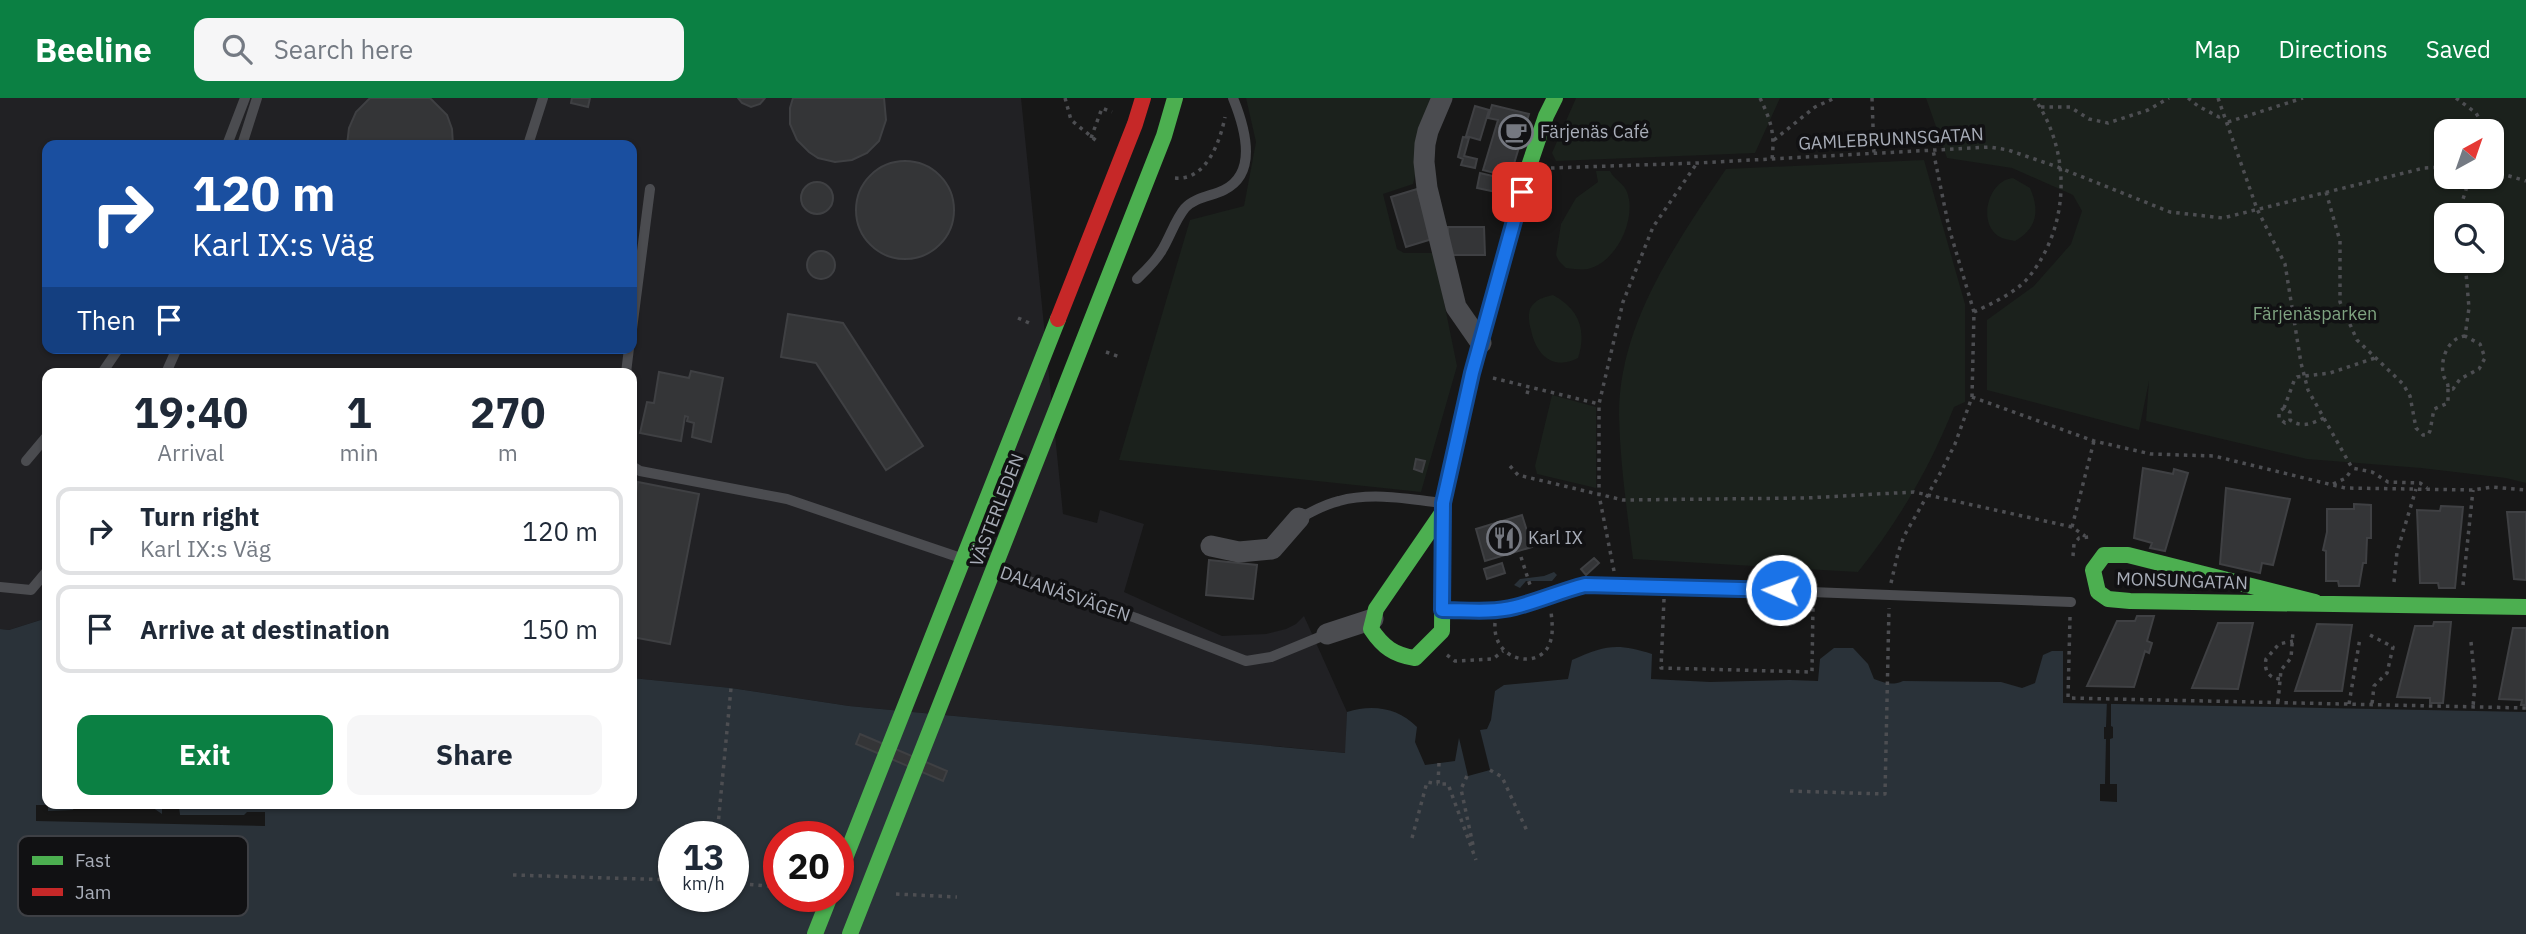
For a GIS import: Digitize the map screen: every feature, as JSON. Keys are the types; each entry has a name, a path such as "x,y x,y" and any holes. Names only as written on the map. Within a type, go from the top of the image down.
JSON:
{"main road":[{"name":"VÄSTERLEDEN","path":"854,835 1143,98"},
{"name":"VÄSTERLEDEN","path":"850,934 1164,136 1175,98"},
{"path":"1442,508 1376,609 1371,629 1382,645 1397,656 1415,657 1442,631 1442,508 1472,373 1529,166 1555,98"},
{"name":"MONSUNGATAN","path":"2315,602 2127,555 2104,555 2093,570 2098,592 2108,599 2526,607"},
{"path":"815,934 824,912"}],"street":[{"path":"1442,98 1425,145 1427,188 1456,307 1481,343"},
{"path":"1211,546 1239,552 1272,549 1299,518"},
{"name":"DALANÄSVÄGEN","path":"1327,634 1373,619"}],"lane":[{"path":"229,140 245,98"},
{"path":"244,140 257,98"},
{"path":"530,140 544,98"},
{"path":"1137,279 1155,261 1187,205 1226,190 1239,178 1245,160 1246,141 1233,98"},
{"path":"637,290 650,189"},
{"path":"26,461 42,442"},
{"path":"637,469 787,499 970,561"},
{"path":"1299,518 1339,501 1354,499 1388,497 1442,508"},
{"name":"DALANÄSVÄGEN","path":"983,565 1136,618 1246,661 1272,657 1327,634"},
{"path":"0,587 31,590 42,577"},
{"path":"1442,610 1497,610 1516,607 1585,585 2071,602"}],"path":[{"path":"1759,98 1770,119 1774,140 1772,159"},
{"path":"1774,140 1815,107 1835,98"},
{"path":"1872,98 1874,153"},
{"path":"1974,312 1993,304 2027,280 2049,244 2058,223 2062,198 2061,168 2041,107 2034,98"},
{"path":"2041,107 2070,107 2089,119 2108,123 2148,110 2169,98"},
{"path":"2188,98 2209,113 2218,117 2224,114"},
{"path":"2218,98 2257,209 2285,264 2308,390 2352,468 2372,472 2389,482 2420,483 2428,489"},
{"path":"2227,122 2303,98"},
{"path":"2456,98 2476,113 2479,119"},
{"path":"1091,138 1102,108 1118,113"},
{"name":"GAMLEBRUNNSGATAN","path":"1529,166 1558,168 1697,163 1967,147 2008,150 2061,168 2170,212 2223,218 2434,168"},
{"path":"1790,791 1885,794 1890,594 1901,544 1915,515 1930,495 1955,444 1972,397 1974,312 1949,228 1933,150"},
{"path":"1617,585 1599,495 1600,404 1623,302 1653,227 1697,163"},
{"path":"2504,175 2526,181"},
{"path":"2326,192 2340,241 2340,302 2357,340 2403,384 2410,396 2416,428 2423,435 2428,435 2430,431 2434,409 2448,403 2448,388 2443,374 2447,348 2457,337 2465,336 2480,344 2484,363 2470,375 2460,379 2453,389 2448,388"},
{"path":"2465,336 2469,308 2466,273"},
{"path":"1101,350 1120,357"},
{"path":"2290,420 2285,423 2279,418 2278,412 2284,408 2297,377 2330,373 2375,358"},
{"path":"1472,373 1600,404"},
{"path":"1527,394 1529,387"},
{"path":"1972,397 2094,441 2151,454 2214,456 2345,488 2473,490 2492,487 2526,490"},
{"path":"2284,408 2290,412 2290,420"},
{"path":"2290,420 2302,426 2324,418"},
{"path":"2073,527 2094,441"},
{"path":"1510,466 1518,475 1623,500 1806,498 1914,492 2073,527 2087,537"},
{"path":"2333,484 2346,478 2352,468"},
{"path":"2395,570 2397,552 2416,489"},
{"path":"2462,593 2473,490"},
{"path":"1521,557 1530,582"},
{"path":"1664,587 1661,668 1812,671 1814,592"},
{"path":"1497,610 1494,637 1503,651 1515,658 1535,658 1548,648 1553,633 1551,611 1545,596"},
{"path":"2071,602 2068,698 2526,708"},
{"path":"2278,702 2281,670 2291,658 2293,631"},
{"path":"2370,635 2393,647 2387,673 2374,686 2372,704"},
{"path":"2349,704 2360,638"},
{"path":"2280,679 2270,677 2265,665 2266,659 2279,644 2293,641"},
{"path":"2471,642 2475,683 2473,707"},
{"path":"1432,643 1455,661 1493,659 1503,651"},
{"path":"718,821 731,688"},
{"path":"1438,784 1439,763"},
{"path":"1490,770 1502,778 1527,831"},
{"path":"1412,838 1427,782 1448,784 1476,860 1461,789 1467,776"},
{"path":"513,875 658,880"}],"shaded area":[{"path":"0,98 1021,98 1063,514 1097,523 1100,510 1144,524 1124,592 1222,636 1266,634 1286,629 1304,616 1347,712 1346,753 849,706 731,688 637,679 637,368 42,368 42,620 9,630 0,629"},
{"path":"1554,572 1557,575 1552,581 1526,581 1520,588 1514,585 1520,579"},
{"path":"42,620 42,809 637,809 637,679 731,688 849,706 1345,753 1347,712 1366,708 1385,709 1402,716 1417,727 1415,742 1425,765 1455,761 1459,738 1468,776 1490,770 1480,730 1487,729 1491,720 1495,691 1504,685 1568,679 1572,660 1612,647 1630,648 1652,654 1651,679 1710,682 1818,681 1820,659 1834,648 1853,648 1868,664 1874,679 1885,683 2001,682 2022,688 2035,683 2043,655 2052,651 2063,651 2063,703 2526,712 2526,934 0,934 0,629 9,630"}],"green space":[{"path":"1246,98 1434,98 1413,184 1383,194 1397,249 1404,253 1434,253 1457,366 1421,492 1119,460 1190,220 1244,206 1256,142"},
{"path":"1576,98 1780,98 1755,153 1556,161 1552,153"},
{"name":"Färjenäsparken","path":"1926,98 2526,98 2526,483 2506,478 2421,468 2307,459 2146,421 2149,381 2139,430 1987,390 1987,320 2034,286 2071,244 2082,211 2073,195 2012,168 1947,158"},
{"path":"1924,160 1965,304 1965,402 1954,407 1935,451 1912,493 1873,553 1858,572 1633,559 1622,469 1619,415 1629,348 1654,285 1726,169"},
{"path":"1596,171 1610,171 1626,189 1629,202 1627,226 1616,248 1598,265 1588,269 1566,268 1556,255 1561,224 1576,198 1598,182"},
{"path":"2013,178 2030,188 2035,204 2032,225 2015,241 1998,236 1988,221 1987,212 1992,193 2005,180"},
{"path":"1553,295 1575,314 1581,329 1578,358 1569,362 1553,361 1541,353 1530,328 1529,314 1534,303"},
{"path":"1552,395 1596,407 1596,488 1537,474 1535,466"}],"pier":[{"path":"2107,700 2111,700 2113,727 2113,738 2110,739 2110,784 2117,784 2117,802 2100,801 2100,784 2105,784 2104,727"},
{"path":"36,805 42,805 42,809 48,811 155,809 162,814 162,809 179,809 180,815 244,815 247,812 265,812 265,826 36,821"}],"building":[{"path":"370,98 430,98 447,115 453,140 348,140 349,128 356,112"},
{"path":"572,98 590,98 588,107 571,103"},
{"path":"738,98 765,98 760,104 751,107"},
{"path":"793,98 884,98 886,120 879,141 867,153 852,160 835,162 818,158 797,140 790,124"},
{"path":"1492,105 1529,114 1510,177 1483,170 1498,120 1488,118"},
{"path":"1475,106 1489,110 1480,140 1466,136"},
{"path":"1463,137 1469,138 1464,156 1477,159 1475,168 1461,165 1463,159 1458,157"},
{"path":"905,161 924,165 940,175 950,191 954,210 950,229 940,245 924,255 905,259 886,255 870,245 860,229 856,210 860,191 870,175 886,165"},
{"path":"1480,173 1505,179 1501,193 1477,188"},
{"path":"817,182 828,187 833,198 828,209 817,214 806,209 801,198 806,187"},
{"path":"1417,189 1432,239 1406,247 1391,197"},
{"path":"1448,227 1484,227 1485,255 1448,255"},
{"path":"821,251 831,255 835,265 831,275 821,279 811,275 807,265 811,255"},
{"path":"788,314 843,323 923,446 886,470 816,363 781,357"},
{"path":"691,371 723,378 711,442 692,437 694,423 687,421 688,417 685,416 681,441 640,433 647,402 654,403 659,372 689,378"},
{"path":"1416,459 1425,461 1422,472 1414,469"},
{"path":"2143,468 2173,474 2174,469 2188,473 2165,551 2150,548 2152,543 2134,538"},
{"path":"638,482 699,494 670,644 637,638"},
{"path":"2226,488 2290,499 2273,565 2262,563 2260,573 2220,564"},
{"path":"2354,504 2371,505 2371,538 2367,538 2366,563 2363,563 2359,586 2339,586 2338,581 2326,581 2326,551 2323,550 2327,532 2327,509 2354,509"},
{"path":"2441,506 2463,507 2455,588 2439,588 2438,583 2420,583 2417,510 2440,511"},
{"path":"2507,512 2526,512 2526,580 2514,579"},
{"name":"Karl IX","path":"1522,515 1532,547 1485,561 1476,529"},
{"path":"1594,558 1599,563 1586,575 1581,569"},
{"path":"1209,560 1257,565 1253,599 1206,595"},
{"path":"1502,563 1505,573 1487,579 1484,569"},
{"path":"2137,616 2154,616 2147,641 2152,643 2149,653 2145,651 2134,687 2087,686 2117,621 2135,621"},
{"path":"2434,622 2451,622 2443,703 2430,703 2430,698 2397,697 2415,626 2433,626"},
{"path":"2218,623 2253,623 2238,689 2192,688"},
{"path":"2317,624 2352,625 2342,691 2295,691"},
{"path":"2513,628 2526,628 2526,705 2521,705 2522,700 2499,699"},
{"path":"860,734 947,771 943,781 856,744"}],"traffic: fast":[{"path":"850,934 1164,136 1175,98"},
{"path":"1442,513 1376,609 1371,629 1390,649 1408,657 1415,658 1442,631 1443,504 1472,373 1529,166 1555,98"},
{"path":"854,835 1058,319"},
{"path":"2315,602 2128,555 2104,555 2093,570 2098,592 2108,599 2130,601 2526,607"},
{"path":"815,934 824,912"}],"traffic: jam":[{"path":"1058,319 1143,98"}],"place":[{"name":"Färjenäs Café","path":"1516,132"},
{"name":"Karl IX","path":"1504,538"}],"route":[{"path":"1522,192 1472,373 1472,383 1443,503 1442,610 1497,610 1516,607 1585,585 1781,590"}]}
